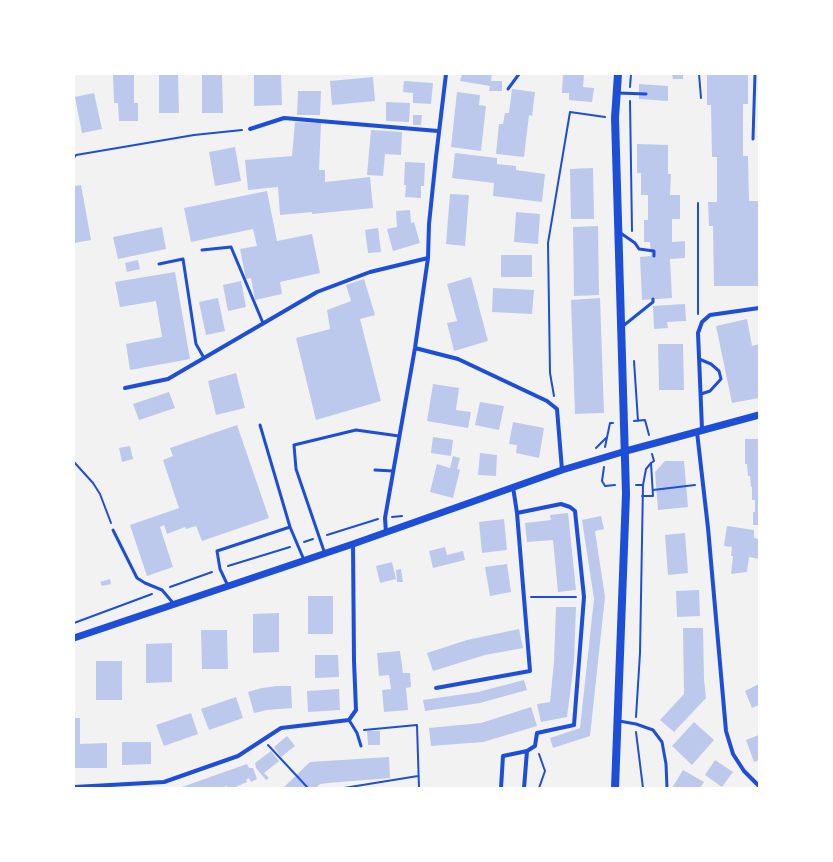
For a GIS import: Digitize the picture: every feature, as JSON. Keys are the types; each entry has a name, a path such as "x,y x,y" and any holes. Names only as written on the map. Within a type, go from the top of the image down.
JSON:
{"main road":[{"path":"615,788 626,485 615,118 618,74"}],"street":[{"path":"386,532 385,518 415,348 428,258 429,224 438,131 446,74"},
{"path":"250,129 284,118 438,131"},
{"path":"125,388 168,379 317,292 370,272 428,258"},
{"path":"759,308 710,315 702,322 698,333 700,430 703,484 726,731 733,754 744,772 759,786"},
{"path":"415,348 458,359 547,401 557,409 562,470"},
{"path":"74,638 324,554 562,470 700,430 759,415"},
{"path":"436,688 530,671 517,513 513,487"},
{"path":"501,788 503,756 527,751 535,746 537,733 574,725 584,597 575,511 570,507 561,504 517,513"},
{"path":"74,787 164,782 238,756 281,728 349,720 356,710 353,544"},
{"path":"524,788 527,751"}],"lane":[{"path":"508,90 519,74"},
{"path":"752,139 755,74"},
{"path":"617,93 646,94"},
{"path":"619,232 635,242 639,249 654,251 654,256"},
{"path":"202,250 231,248 263,323"},
{"path":"159,264 183,259 196,344 204,358"},
{"path":"622,328 653,302 653,299"},
{"path":"699,359 711,364 719,371 721,379 710,391 700,394"},
{"path":"260,425 290,527 304,560"},
{"path":"324,554 296,469 294,445 356,430 399,436"},
{"path":"375,470 393,471"},
{"path":"228,586 220,569 216,551 290,527"},
{"path":"113,530 137,578 144,583 162,590 174,604"},
{"path":"349,720 356,731 361,746"},
{"path":"617,721 636,724 653,730 662,742 666,764 667,788"}],"path":[{"path":"699,74 702,98"},
{"path":"557,409 550,373 548,242 570,112 615,118"},
{"path":"74,158 76,155 194,135 250,129"},
{"path":"698,203 698,333"},
{"path":"625,421 646,420 654,461 646,469 642,496 640,653 636,724 643,788"},
{"path":"606,438 602,481 605,486 643,485"},
{"path":"74,462 100,494 113,530"},
{"path":"642,496 653,496 651,463"},
{"path":"653,490 703,484"},
{"path":"524,596 584,597"},
{"path":"356,731 416,724 419,788"},
{"path":"264,740 308,788"},
{"path":"535,746 546,771 539,788"},
{"path":"344,788 418,776"}],"building":[{"path":"113,74 134,74 134,103 138,103 138,121 119,121 118,103 114,103"},
{"path":"159,74 178,74 179,113 159,113"},
{"path":"202,74 222,74 223,113 202,113"},
{"path":"254,74 281,74 282,105 254,106"},
{"path":"462,74 492,74 491,81 502,81 502,91 489,91 490,86 460,81"},
{"path":"563,74 584,74 583,87 594,88 592,102 569,100 569,93 562,93"},
{"path":"672,74 683,74 683,79 673,79"},
{"path":"707,74 748,74 748,104 743,104 743,156 748,156 749,201 758,201 759,286 714,286 713,226 709,226 708,202 717,202 717,157 712,157 711,105 707,105"},
{"path":"373,77 375,101 332,105 330,81"},
{"path":"404,81 433,83 431,104 413,103 413,93 403,92"},
{"path":"639,84 668,86 668,101 639,99"},
{"path":"512,89 535,92 532,116 529,115 524,157 496,154 499,124 503,124 505,113 509,113"},
{"path":"298,91 321,91 320,115 297,115"},
{"path":"457,92 480,95 479,105 486,106 481,151 451,147"},
{"path":"94,93 102,129 82,133 75,97"},
{"path":"386,102 410,103 409,122 386,121"},
{"path":"413,115 422,115 421,125 413,125"},
{"path":"295,122 321,123 319,170 325,170 325,182 370,177 373,208 312,214 312,212 280,215 278,187 248,190 245,160 292,156"},
{"path":"371,130 402,132 401,155 385,154 383,176 367,175"},
{"path":"637,144 668,145 668,174 671,174 670,195 680,195 680,219 672,219 672,242 685,241 685,258 670,259 672,298 642,300 640,257 651,256 650,242 644,242 644,220 648,220 648,195 641,195 641,173 637,173"},
{"path":"235,147 241,181 215,186 209,152"},
{"path":"455,153 497,158 497,164 516,166 516,170 545,174 542,202 493,196 494,183 452,178"},
{"path":"405,162 425,163 424,186 421,186 421,198 405,197"},
{"path":"593,168 594,219 571,219 570,169"},
{"path":"81,185 91,240 74,243 74,186"},
{"path":"267,191 277,241 312,234 320,273 280,282 282,294 255,300 251,278 246,279 240,249 257,246 253,229 191,242 184,208"},
{"path":"450,194 469,195 465,246 446,244"},
{"path":"410,210 411,223 414,222 420,243 393,251 387,229 397,227 396,211"},
{"path":"516,212 540,214 538,244 514,242"},
{"path":"598,226 599,295 574,296 573,227"},
{"path":"162,227 166,249 118,259 113,237"},
{"path":"378,228 381,252 368,253 365,230"},
{"path":"501,255 532,255 532,277 501,277"},
{"path":"138,260 140,269 127,272 125,263"},
{"path":"175,272 190,359 130,370 126,344 162,337 156,301 120,307 115,282"},
{"path":"471,277 488,341 454,351 447,323 457,321 447,284"},
{"path":"364,279 375,315 360,319 381,401 316,420 296,338 330,329 327,310 351,301 346,285"},
{"path":"241,281 246,307 228,311 223,285"},
{"path":"493,288 534,290 532,314 492,312"},
{"path":"218,298 225,331 206,335 199,302"},
{"path":"600,298 604,413 575,414 571,300"},
{"path":"685,304 686,321 667,322 668,328 654,329 653,306"},
{"path":"747,319 752,346 759,344 759,398 732,403 716,326"},
{"path":"658,344 683,344 684,390 659,390"},
{"path":"236,373 245,408 216,415 208,381"},
{"path":"433,384 459,388 456,410 471,412 468,428 427,421"},
{"path":"169,392 175,408 139,420 133,404"},
{"path":"480,402 504,406 499,430 475,425"},
{"path":"513,422 544,428 539,458 516,453 517,445 509,444"},
{"path":"237,425 269,518 202,541 196,526 186,529 185,527 167,534 164,525 160,527 173,567 147,576 130,525 179,508 163,460 173,456 170,448"},
{"path":"433,437 453,440 451,456 431,453"},
{"path":"745,439 759,439 759,525 753,525 755,500 752,500 750,476 748,476 747,464 745,464"},
{"path":"130,446 133,459 122,462 119,448"},
{"path":"480,453 497,455 496,476 478,475"},
{"path":"453,456 460,458 457,469 460,470 453,498 430,492 437,464 450,468"},
{"path":"665,461 684,461 688,507 658,510 655,472"},
{"path":"568,513 576,590 558,592 553,540 527,542 525,523 551,520 550,515"},
{"path":"601,516 604,529 595,531 605,597 590,736 553,748 550,738 580,728 594,599 582,520"},
{"path":"504,519 507,550 482,553 479,522"},
{"path":"727,526 754,530 754,538 759,539 759,559 749,557 747,572 731,574 733,556 731,556 732,547 724,546"},
{"path":"685,533 688,573 668,575 665,535"},
{"path":"445,547 447,555 463,551 465,560 433,568 429,551"},
{"path":"392,562 396,579 380,583 376,566"},
{"path":"507,564 511,592 490,596 485,567"},
{"path":"401,569 403,582 397,582 396,570"},
{"path":"110,579 111,584 102,586 100,582"},
{"path":"699,590 700,616 677,617 676,591"},
{"path":"308,596 333,596 333,634 308,634"},
{"path":"556,607 576,607 574,662 567,717 541,722 537,704 550,702 554,662"},
{"path":"279,613 279,652 253,653 253,614"},
{"path":"683,628 703,628 706,698 674,732 660,720 684,694"},
{"path":"519,629 523,648 485,655 433,671 427,653 467,640"},
{"path":"201,630 227,630 228,669 202,669"},
{"path":"172,643 172,682 146,683 146,644"},
{"path":"400,651 403,673 410,673 411,687 406,688 408,710 384,712 382,690 391,689 389,675 379,676 377,653"},
{"path":"315,655 338,655 339,677 315,678"},
{"path":"96,661 122,661 122,700 96,700"},
{"path":"524,680 527,690 480,703 425,711 423,700 478,692"},
{"path":"759,684 759,705 752,708 745,691"},
{"path":"277,686 291,686 292,708 267,710 254,713 248,692"},
{"path":"339,689 340,710 308,712 307,691"},
{"path":"236,697 243,718 209,730 201,709"},
{"path":"531,707 537,726 483,742 431,746 429,728 481,723"},
{"path":"191,713 198,734 164,746 156,725"},
{"path":"74,718 80,718 80,744 107,743 107,768 74,768"},
{"path":"694,722 714,740 692,765 672,746"},
{"path":"367,731 380,731 380,745 368,745"},
{"path":"759,735 759,760 754,762 746,740"},
{"path":"287,736 295,746 281,757 274,747"},
{"path":"122,742 151,742 151,764 122,765"},
{"path":"271,751 279,761 264,773 269,778 266,780 256,768 255,763"},
{"path":"389,757 390,778 320,784 316,788 283,788 310,762"},
{"path":"715,760 733,772 722,787 705,775"},
{"path":"247,764 249,768 253,768 257,779 251,782 249,778 246,780 247,782 233,788 228,788 227,786 221,788 182,788 182,787"},
{"path":"683,770 704,782 700,788 672,788"}]}
